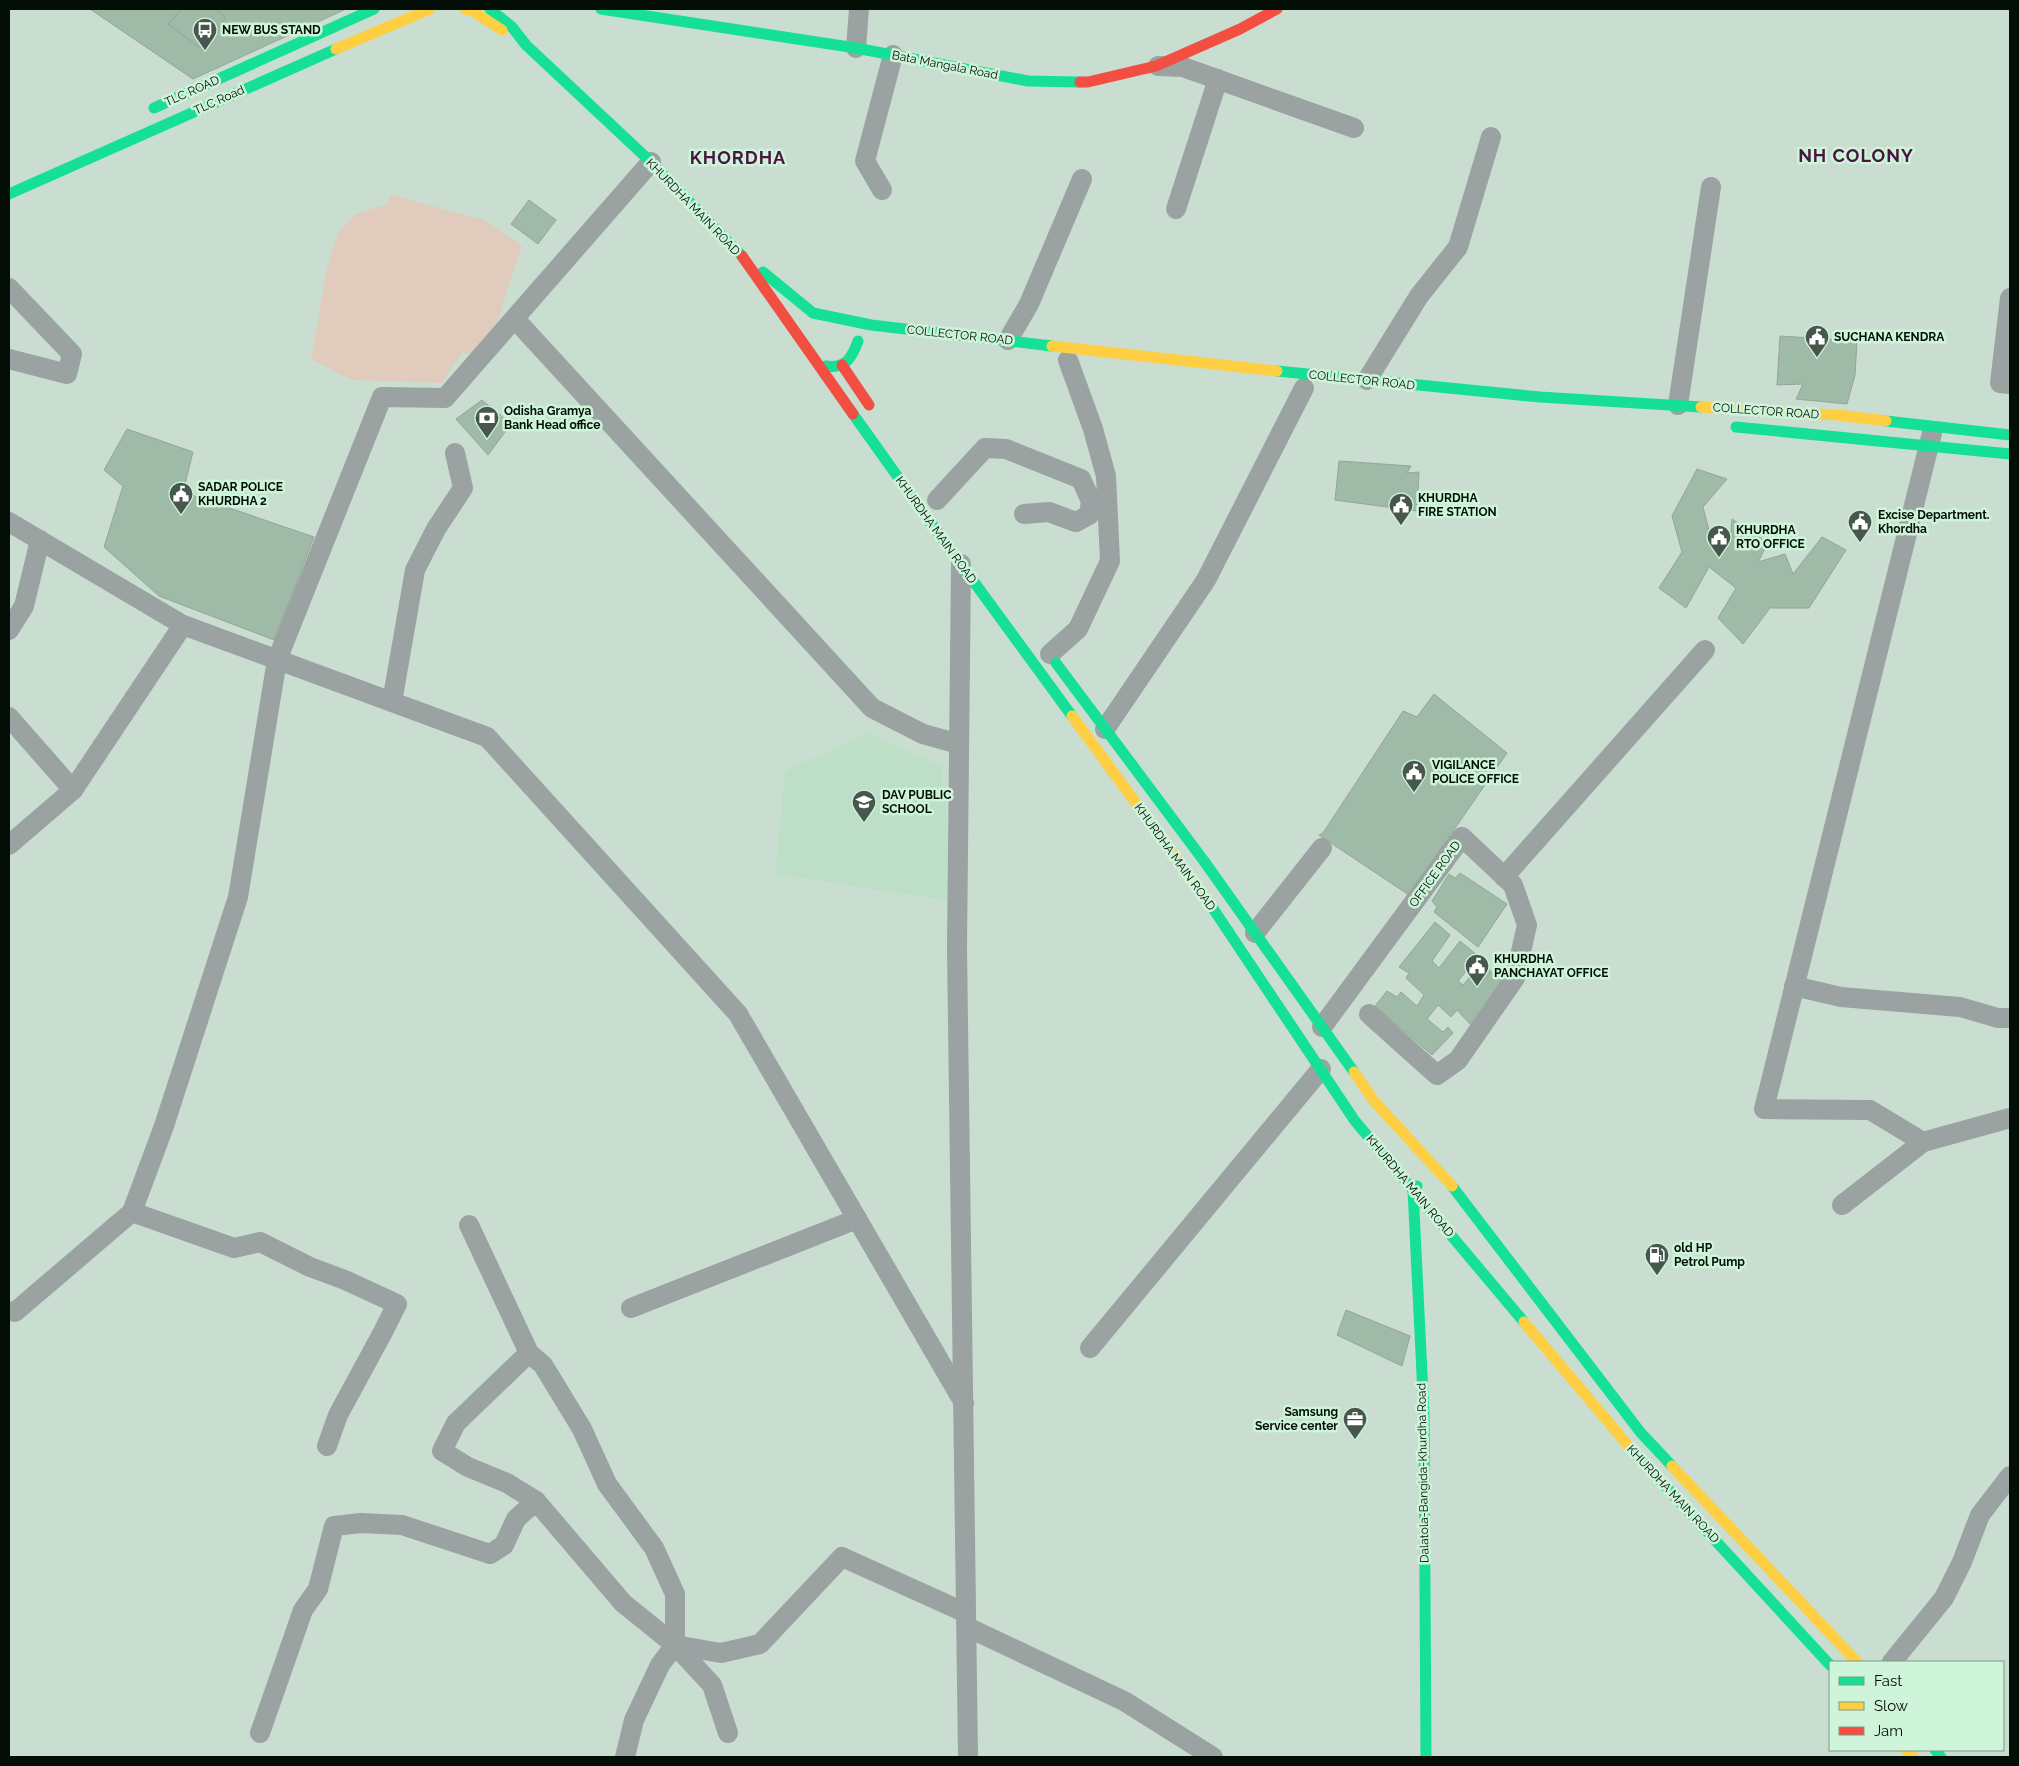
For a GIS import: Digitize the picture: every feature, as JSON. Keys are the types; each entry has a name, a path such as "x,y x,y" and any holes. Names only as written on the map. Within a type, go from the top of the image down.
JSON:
{"main road":[{"name":"TLC ROAD","path":"144,112 374,9"},
{"name":"TLC Road","path":"9,194 297,65 430,9"},
{"path":"465,9 471,10 526,45"},
{"path":"490,9 512,27 526,45"},
{"name":"Bata Mangala Road","path":"601,9 863,41"},
{"name":"Bata Mangala Road","path":"660,9 863,41 893,55 1028,82 1088,82 1156,66 1240,29 1277,9"},
{"name":"KHURDHA MAIN ROAD","path":"526,45 651,162 739,252 815,362 961,564 1214,909 1356,1120 1626,1444 1829,1664"},
{"name":"COLLECTOR ROAD","path":"739,252 813,313 834,316 845,322 1367,380 1429,393 1540,397 1837,415 2010,435"},
{"path":"800,340 804,324 813,313"},
{"path":"815,362 829,367 842,365 853,357 863,341 845,322"},
{"path":"842,365 876,416"},
{"name":"COLLECTOR ROAD","path":"1724,426 2010,454"},
{"name":"KHURDHA MAIN ROAD","path":"1047,651 1204,861 1374,1101 1436,1167 1641,1432 1856,1661"},
{"path":"1414,1190 1436,1167"},
{"name":"Dalatola-Bangida-Khurdha Road","path":"1414,1190 1424,1415 1426,1757"}],"street":[{"path":"859,9 863,41"},
{"path":"882,190 866,161 893,55"},
{"path":"1156,66 1183,67 1354,128"},
{"path":"1176,209 1218,79"},
{"path":"1367,380 1418,296 1458,247 1491,137"},
{"path":"11,1316 132,1212 164,1126 238,897 278,660 382,397 445,398 651,162"},
{"path":"1008,340 1029,304 1082,179"},
{"path":"1678,405 1711,187"},
{"path":"9,288 72,354 67,374 9,359"},
{"path":"2010,303 2000,383 2010,384"},
{"path":"515,319 872,708 923,734 959,744"},
{"path":"1047,651 1078,629 1110,561 1106,476 1093,429 1066,360"},
{"path":"1106,729 1206,580 1303,388"},
{"path":"1923,1142 1870,1110 1764,1109 1933,426"},
{"path":"937,500 985,448 1006,449 1081,479 1091,501 1089,515 1076,522 1049,512 1024,514"},
{"path":"392,702 415,570 436,529 463,488 455,453"},
{"path":"9,522 183,625 487,737 738,1014 964,1403"},
{"path":"9,630 24,606 40,540"},
{"path":"961,564 957,948 968,1757"},
{"path":"9,845 72,790 183,625"},
{"path":"1504,877 1705,650"},
{"path":"9,717 72,790"},
{"name":"OFFICE ROAD","path":"1322,1027 1462,837 1513,885 1527,925 1515,978 1458,1060 1437,1075 1369,1014"},
{"path":"1255,933 1322,848"},
{"path":"1794,986 1841,997 1960,1007 1998,1018 2010,1018"},
{"path":"1090,1348 1321,1069"},
{"path":"1842,1205 1923,1142 2010,1118"},
{"path":"132,1212 234,1248 260,1242 310,1267 345,1280 396,1304 338,1415 328,1446"},
{"path":"631,1308 857,1219"},
{"path":"469,1225 529,1353 543,1365 582,1429 607,1484 654,1548 675,1594 675,1645 660,1665 634,1720 624,1757"},
{"path":"529,1353 456,1423 442,1451 468,1467 507,1483 536,1501 623,1603 675,1645 712,1685 728,1733"},
{"path":"1893,1661 1944,1598 1962,1562 1980,1515 2010,1476"},
{"path":"260,1733 303,1610 318,1589 334,1526 361,1523 402,1525 490,1554 504,1545 516,1520 536,1501"},
{"path":"675,1645 721,1653 760,1644 842,1557 1124,1700 1213,1757"}],"shaded area":[{"path":"391,195 484,220 522,246 495,329 483,356 462,352 441,383 352,380 311,359 326,273 338,232 355,214 387,204"},
{"name":"DAV PUBLIC SCHOOL","path":"869,732 941,767 957,902 775,874 785,772"}],"building":[{"name":"NEW BUS STAND","path":"90,9 346,9 193,79"},
{"path":"182,9 216,9 226,18 200,48 168,24"},
{"path":"529,200 556,220 538,244 511,224"},
{"name":"SUCHANA KENDRA","path":"1780,336 1857,341 1855,375 1847,404 1796,399 1803,384 1777,385"},
{"name":"Odisha Gramya Bank Head office","path":"482,400 511,424 488,455 456,419"},
{"name":"SADAR POLICE KHURDHA 2","path":"127,429 193,452 183,492 314,537 274,640 159,596 104,547 123,486 104,470"},
{"path":"1339,461 1411,466 1407,473 1419,472 1417,511 1335,500"},
{"name":"KHURDHA RTO OFFICE","path":"1697,469 1727,479 1703,507 1713,546 1730,544 1732,519 1768,543 1758,562 1785,554 1793,574 1822,537 1846,550 1809,608 1770,608 1743,644 1718,618 1736,588 1709,567 1686,608 1659,588 1682,552 1672,516"},
{"name":"VIGILANCE POLICE OFFICE","path":"1434,694 1507,753 1409,895 1319,835 1323,833 1403,711 1417,717"},
{"path":"1460,873 1507,904 1478,947 1434,912 1437,907 1432,901 1449,874 1455,878"},
{"path":"1435,922 1450,935 1432,961 1439,968 1460,941 1478,956 1458,981 1463,985 1482,963 1503,983 1471,1025 1457,1010 1451,1017 1438,1005 1427,1019 1443,1032 1448,1027 1453,1033 1432,1055 1375,1006 1387,991 1397,997 1401,992 1417,1006 1424,995 1406,978 1409,973 1399,967"},
{"path":"1346,1310 1410,1336 1402,1366 1337,1335"}],"traffic: fast":[{"path":"154,108 374,9"},
{"path":"490,9 512,27 526,45 651,162 742,256"},
{"path":"601,9 856,48 1028,81 1080,82"},
{"path":"9,194 336,49"},
{"path":"763,272 813,313 871,325 1052,346"},
{"path":"826,366 838,366 847,361 858,341"},
{"path":"1277,371 1540,397 1701,407"},
{"path":"853,414 1072,716"},
{"path":"1886,421 2010,435"},
{"path":"1736,427 2010,454"},
{"path":"1056,663 1204,861 1354,1072"},
{"path":"1208,901 1355,1121 1524,1322"},
{"path":"1417,1186 1413,1190 1424,1415 1426,1757"},
{"path":"1452,1186 1641,1433 1672,1466"},
{"path":"1631,1449 1829,1664"},
{"path":"1936,1751 1941,1757"}],"traffic: slow":[{"path":"336,49 430,9"},
{"path":"465,9 471,10 502,30"},
{"path":"1052,346 1277,371"},
{"path":"1701,407 1837,415 1886,421"},
{"path":"1072,716 1208,901"},
{"path":"1354,1072 1374,1101 1452,1186"},
{"path":"1524,1322 1631,1449"},
{"path":"1672,1466 1856,1661"},
{"path":"1907,1751 1913,1757"}],"traffic: jam":[{"path":"1080,82 1088,82 1156,66 1240,29 1277,9"},
{"path":"742,256 853,414"},
{"path":"842,365 869,405"}],"place":[{"name":"NEW BUS STAND","path":"205,51"},
{"name":"SUCHANA KENDRA","path":"1817,358"},
{"name":"Odisha Gramya Bank Head office","path":"487,439"},
{"name":"SADAR POLICE KHURDHA 2","path":"181,515"},
{"name":"KHURDHA FIRE STATION","path":"1401,526"},
{"name":"Excise Department. Khordha","path":"1860,543"},
{"name":"KHURDHA RTO OFFICE","path":"1719,558"},
{"name":"VIGILANCE POLICE OFFICE","path":"1414,793"},
{"name":"DAV PUBLIC SCHOOL","path":"864,823"},
{"name":"KHURDHA PANCHAYAT OFFICE","path":"1477,987"},
{"name":"old HP Petrol Pump","path":"1657,1276"},
{"name":"Samsung Service center","path":"1355,1440"}],"district":[{"name":"NH COLONY","path":"1856,155"},
{"name":"KHORDHA","path":"738,157"}]}
